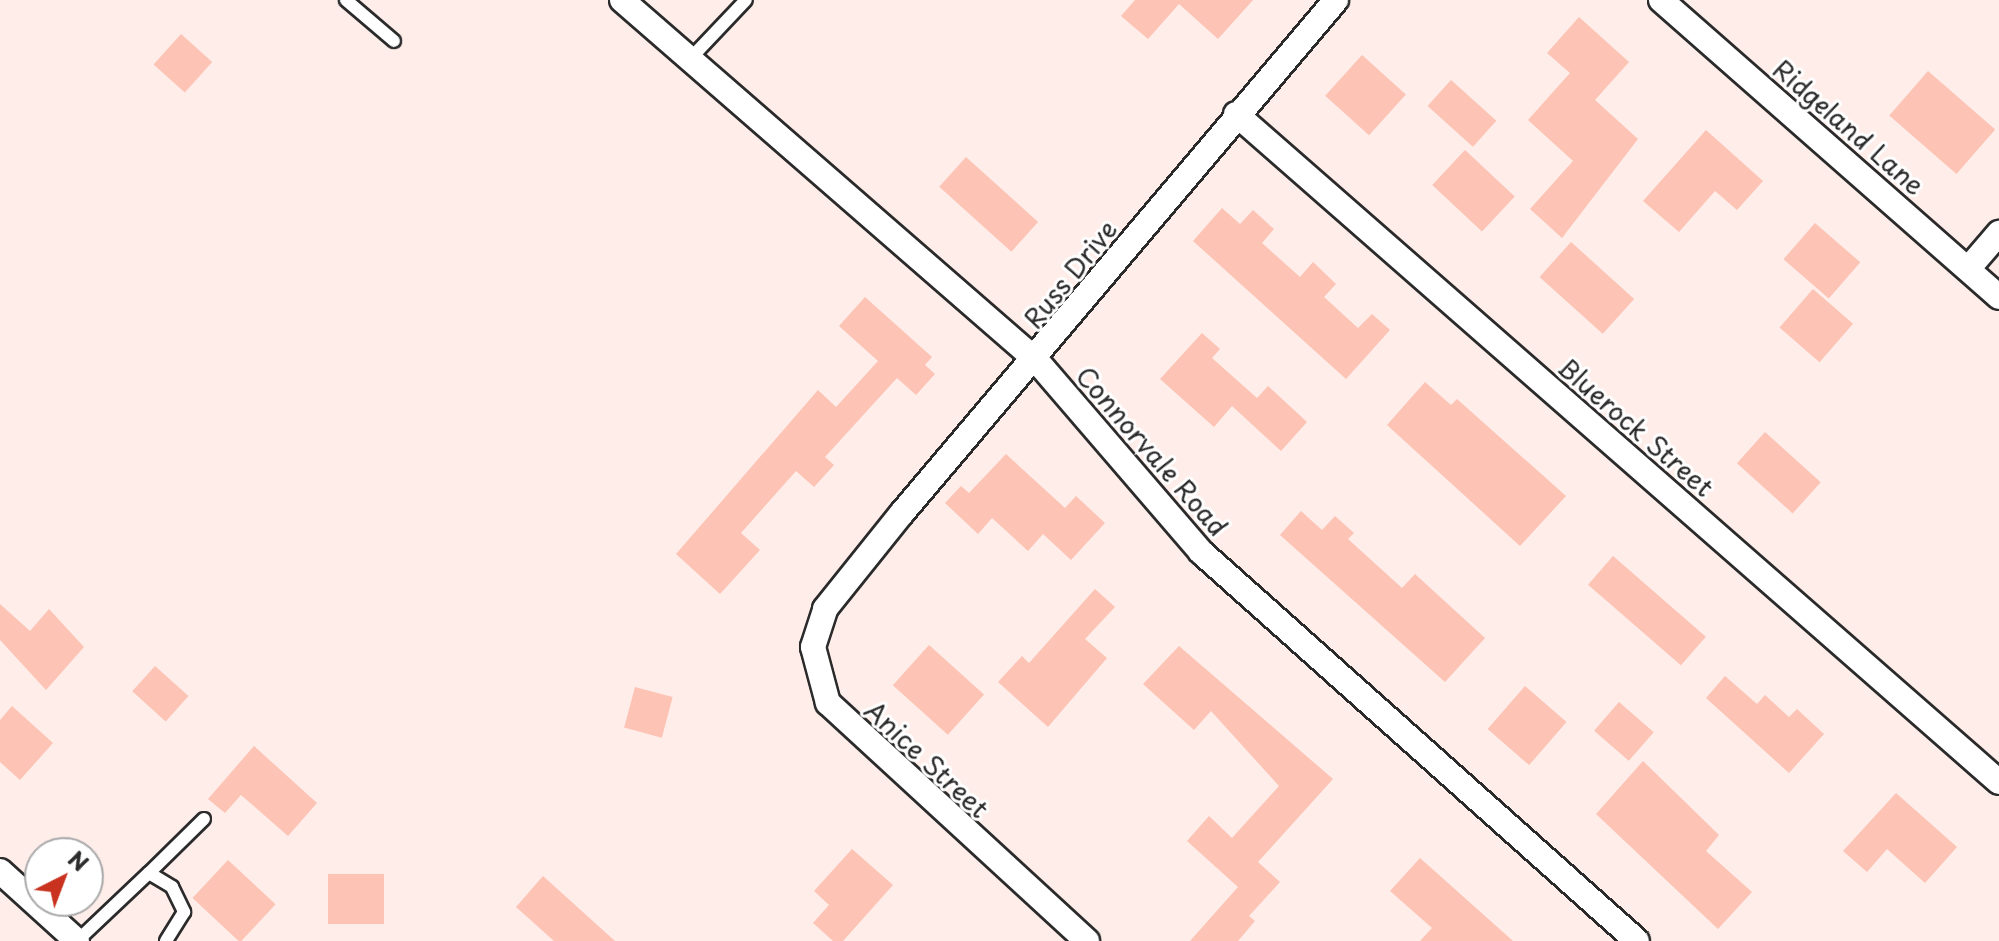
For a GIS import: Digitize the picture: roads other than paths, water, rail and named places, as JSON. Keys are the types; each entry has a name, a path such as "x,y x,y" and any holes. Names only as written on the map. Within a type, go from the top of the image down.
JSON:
{"street":[{"name":"Connorvale Road","path":"622,0 1036,360 1201,552 1637,941"},
{"name":"Russ Drive","path":"846,583 1036,360 1236,114 1336,0"},
{"name":"Ridgeland Lane","path":"1661,0 1999,297"},
{"name":"Bluerock Street","path":"1236,114 1999,782"},
{"path":"1968,269 1999,233"},
{"name":"Anice Street","path":"846,583 825,609 813,647 828,703 1087,941"},
{"path":"0,871 77,941"}],"lane":[{"path":"346,0 394,41"},
{"path":"690,59 746,0"},
{"path":"77,941 204,819"},
{"path":"149,873 172,887 184,912 166,941"}]}
